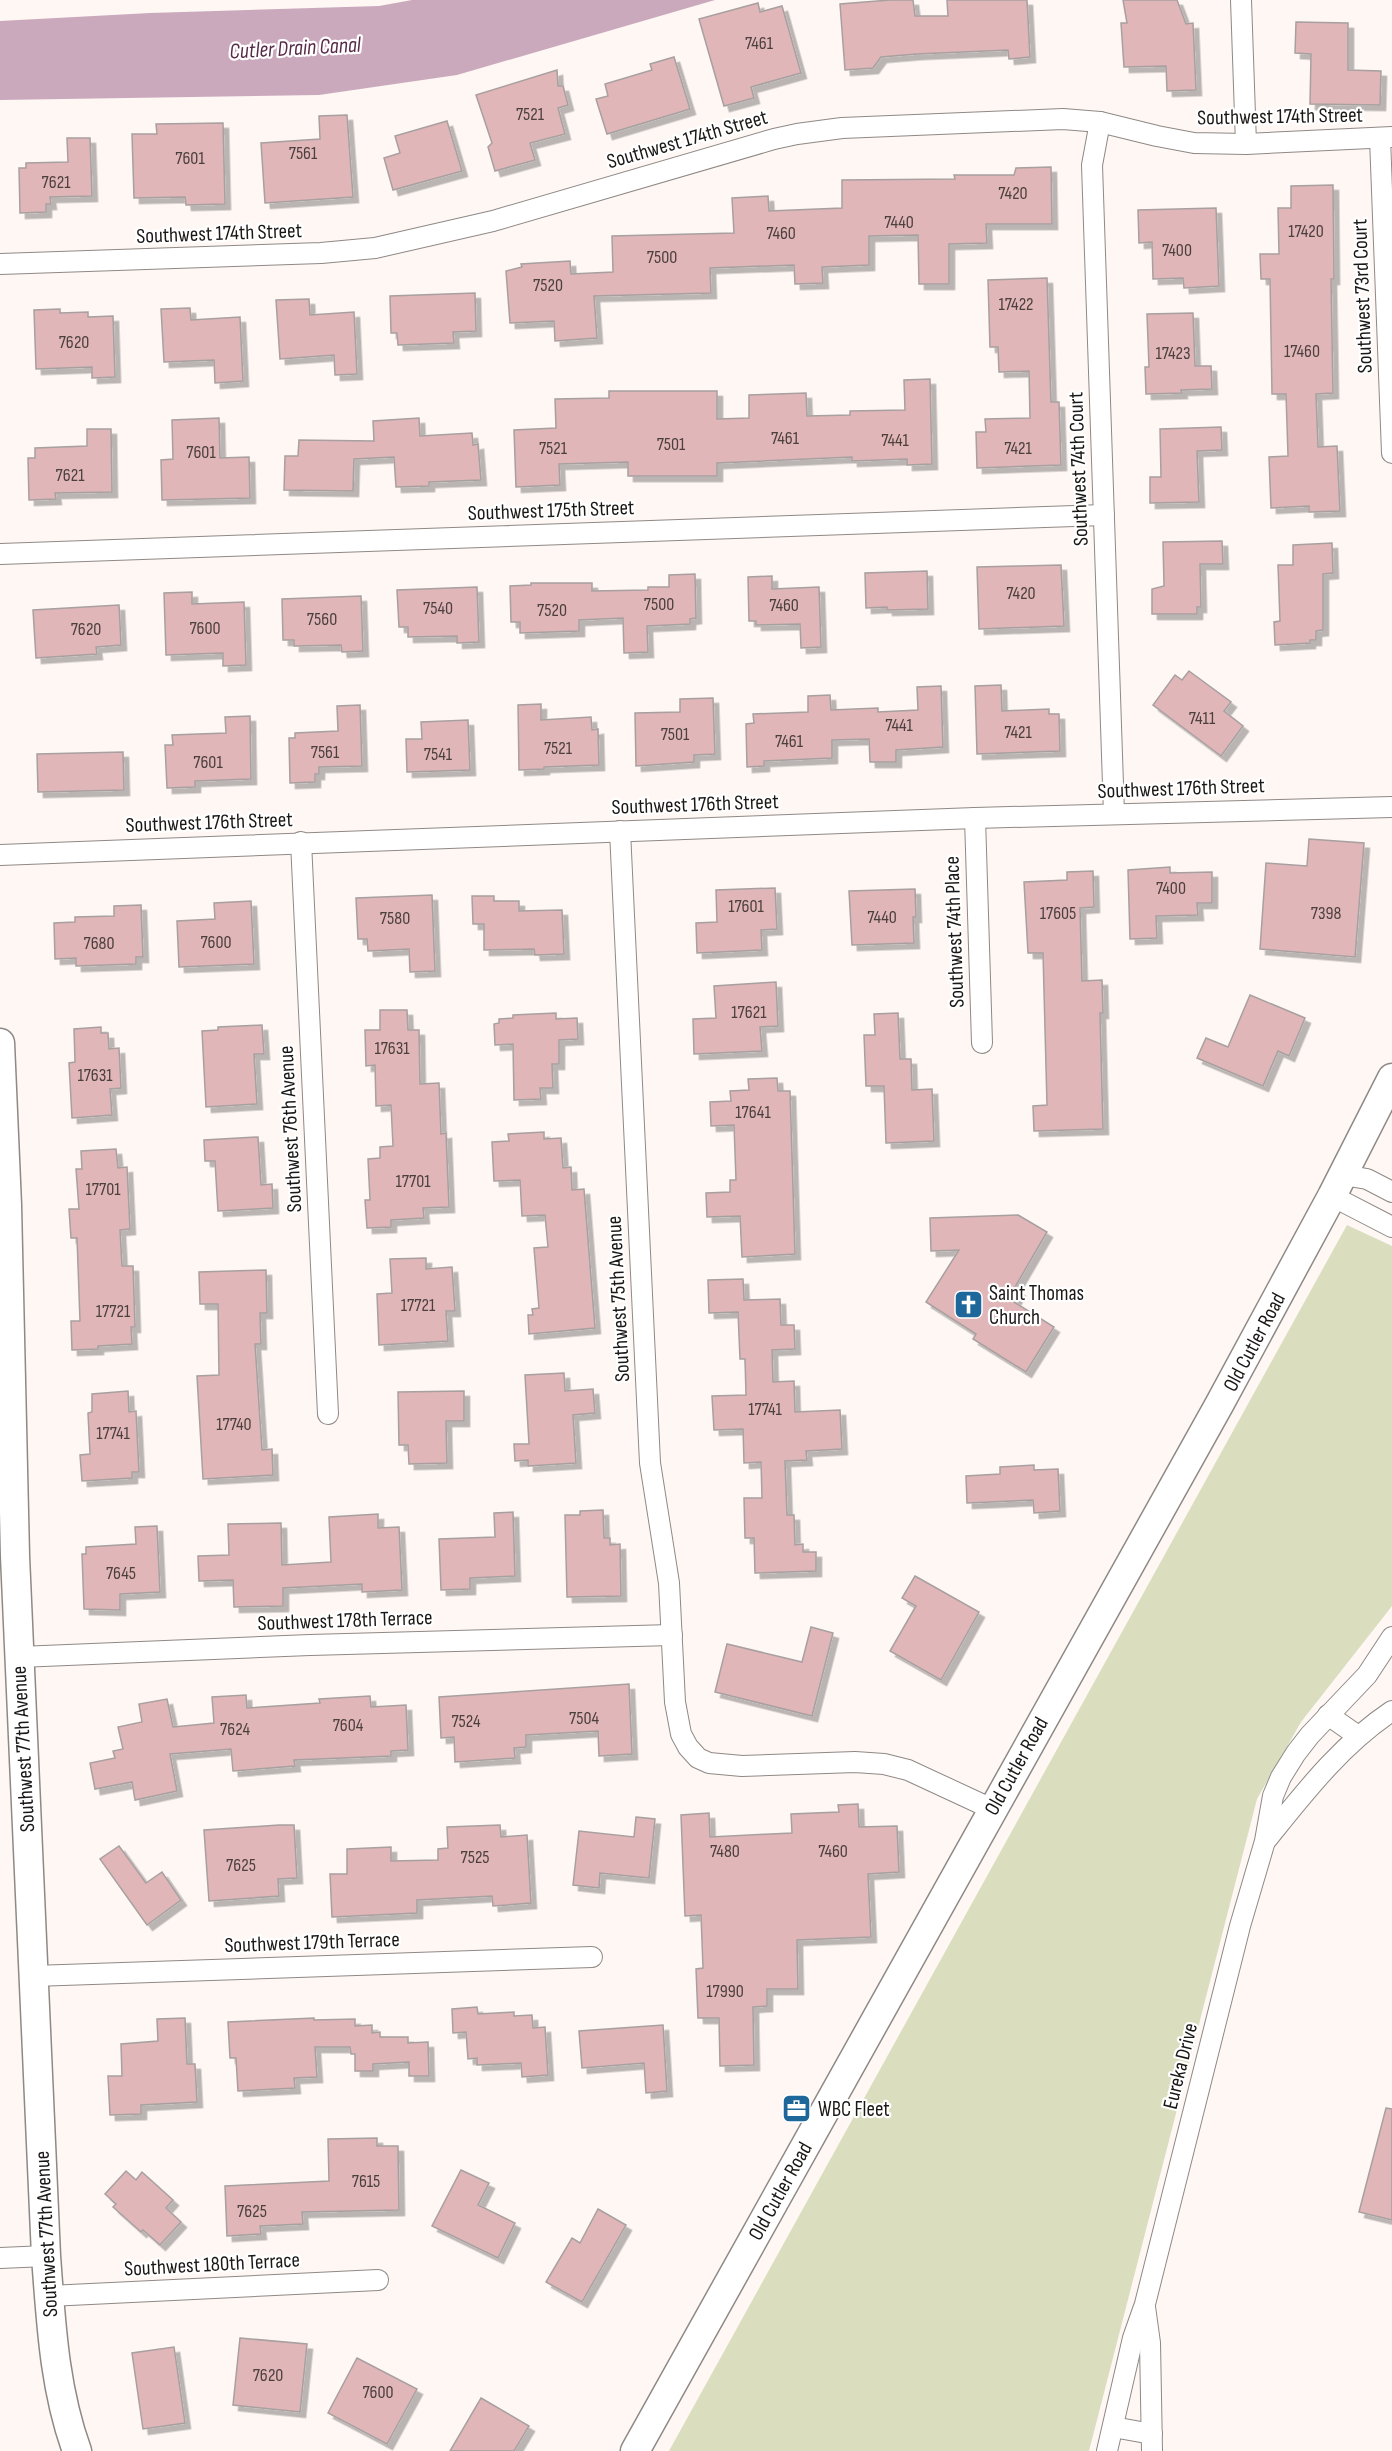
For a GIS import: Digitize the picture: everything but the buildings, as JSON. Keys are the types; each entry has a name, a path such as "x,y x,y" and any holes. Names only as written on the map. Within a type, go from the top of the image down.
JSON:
{"main road":[{"name":"Southwest 77th Avenue","path":"0,1043 8,1556 19,1657 46,2256 59,2389 77,2451"},
{"name":"Old Cutler Road","path":"635,2451 1220,1405 1338,1186 1392,1078"}],"street":[{"path":"1240,0 1246,144"},
{"name":"Southwest 174th Street","path":"0,264 321,253 375,248 493,221 604,187 797,134 842,128 1039,120 1100,122 1174,140 1246,144 1386,138"},
{"name":"Southwest 74th Court","path":"1100,122 1092,165 1114,814"},
{"name":"Southwest 73rd Court","path":"1386,138 1392,453"},
{"name":"Southwest 175th Street","path":"0,554 1104,515"},
{"name":"Southwest 176th Street","path":"0,855 975,818 1392,807"},
{"name":"Southwest 74th Place","path":"975,818 982,1044"},
{"name":"Southwest 75th Avenue","path":"620,831 650,1463 666,1555 677,1718 684,1741 698,1758 724,1766 855,1762 897,1766 992,1809"},
{"name":"Southwest 76th Avenue","path":"301,842 328,1414"},
{"path":"1338,1186 1367,1179 1392,1192"},
{"path":"1338,1186 1392,1227"},
{"name":"Southwest 178th Terrace","path":"19,1657 672,1635"},
{"name":"Eureka Drive","path":"1107,2451 1133,2338 1145,2304 1240,1926 1265,1841 1273,1796 1281,1777 1296,1753 1328,1715 1367,1675 1392,1637"},
{"name":"Eureka Drive","path":"1265,1841 1310,1785 1358,1736 1392,1711"},
{"path":"1328,1715 1358,1736"},
{"name":"Southwest 179th Terrace","path":"33,1976 592,1957"},
{"path":"0,2258 46,2256"},
{"name":"Southwest 180th Terrace","path":"49,2296 378,2280"},
{"name":"Eureka Drive","path":"1145,2304 1150,2343 1152,2443"},
{"path":"1113,2427 1152,2443"}],"green space":[{"path":"1347,1225 1392,1246 1392,1606 1301,1722 1257,1799 1089,2451 669,2451"}],"water":[{"name":"Cutler Drain Canal","path":"412,0 715,0 457,75 319,95 0,100 0,21 150,13 379,6"}],"place":[{"name":"Saint Thomas Church","path":"968,1305"},
{"name":"WBC Fleet","path":"797,2109"}]}
